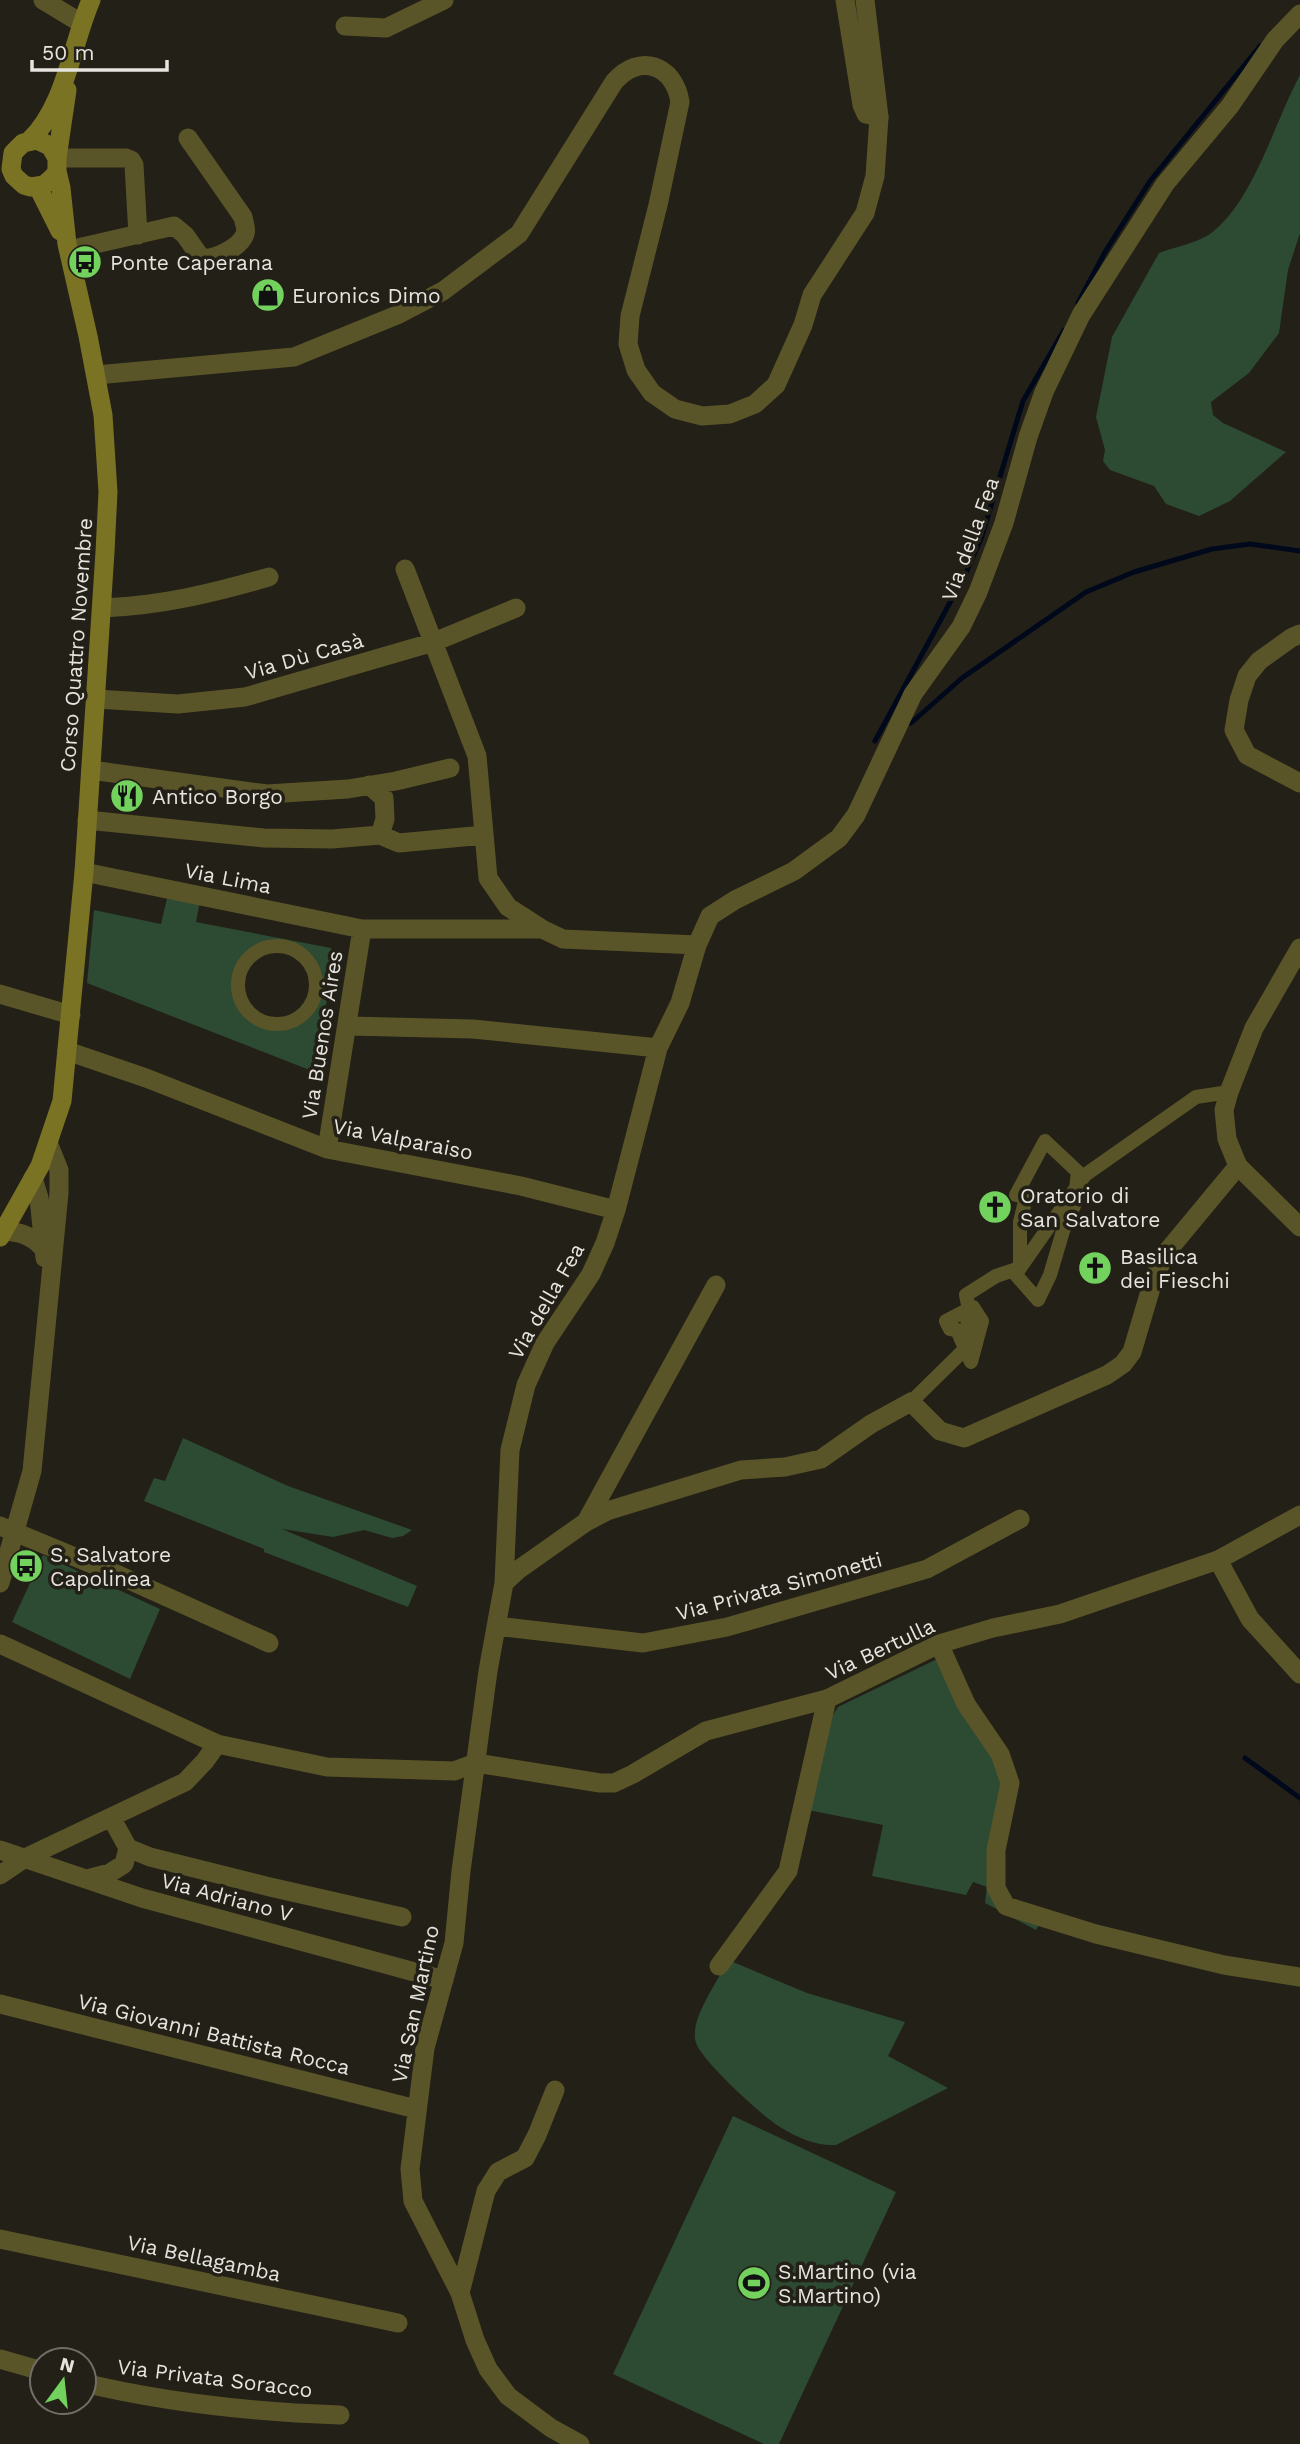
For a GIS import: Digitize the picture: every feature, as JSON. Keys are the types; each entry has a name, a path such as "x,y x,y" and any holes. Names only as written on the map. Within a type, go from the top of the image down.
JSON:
{"main road":[{"path":"30,140 40,131 50,113 91,0"},
{"path":"68,247 61,188 57,164 54,152 44,142 30,140 6,155 11,169 7,174 24,185 38,187 50,181 57,164 72,56"},
{"path":"38,187 68,247"},
{"name":"Corso Quattro Novembre","path":"2,1234 49,1145 62,1101 84,872 96,699 108,492 107,452 96,375 68,247"}],"street":[{"path":"43,0 81,23"},
{"path":"345,26 386,28 444,0"},
{"path":"845,0 862,105 866,114 879,117"},
{"path":"96,375 294,357 397,315 443,290 519,234 614,82 622,73 643,65 665,72 679,90 680,102 630,316 628,344 636,370 652,393 675,409 702,416 730,414 755,404 776,385 803,325 811,295 865,214 875,176 879,117 865,0"},
{"name":"Via della Fea","path":"496,1626 504,1583 510,1450 526,1385 545,1343 592,1274 616,1210 658,1048 680,1003 696,945 710,916 735,900 794,871 839,838 856,815 913,694 961,626 978,592 1004,523 1028,437 1044,392 1081,315 1165,184 1230,106 1275,40 1300,14"},
{"path":"68,247 174,226 185,235 201,257 208,259 242,241 246,231 243,217 188,138"},
{"path":"57,164 125,158 131,160 134,165 138,234"},
{"path":"405,569 477,756 488,878 508,907 563,939 696,945"},
{"path":"102,608 185,599 269,577"},
{"name":"Via Dù Casà","path":"96,699 177,704 228,700 434,642 516,608"},
{"path":"1300,634 1259,661 1247,676 1239,699 1234,730 1247,755 1300,783"},
{"path":"91,771 267,794 396,782 450,768"},
{"path":"369,785 384,798 384,819 380,835"},
{"path":"87,820 264,838 332,839 380,835 399,843 484,835"},
{"name":"Via Lima","path":"84,872 362,929 542,929"},
{"name":"Via Buenos Aires","path":"327,1149 349,1026 349,1001 362,929"},
{"path":"271,946 281,946 299,952 312,966 316,975 316,994 313,1003 301,1017 293,1022 274,1024 256,1018 243,1005 239,978 247,960 254,954 271,946"},
{"path":"1300,948 1254,1028 1224,1110 1227,1139 1238,1167 1300,1227"},
{"path":"0,994 71,1015"},
{"path":"349,1026 472,1029 658,1048"},
{"name":"Via Valparaiso","path":"67,1051 146,1078 327,1149 521,1186 616,1210"},
{"path":"1076,1188 1081,1190 1038,1300 1016,1275 1020,1268 1085,1175 1196,1097 1229,1092"},
{"path":"1020,1268 1020,1222 1026,1197 1016,1195 1045,1141 1078,1172 1076,1188"},
{"path":"0,1583 8,1530 32,1471 59,1193 59,1170 49,1145"},
{"path":"911,1402 940,1431 964,1438 1107,1374 1123,1364 1132,1352 1153,1280 1165,1254 1238,1167"},
{"path":"33,1178 39,1198 42,1247 50,1279"},
{"path":"2,1234 24,1234 36,1240 42,1247"},
{"path":"504,1583 517,1570 586,1522 607,1511 741,1470 785,1467 821,1459 871,1424 911,1402 965,1349 969,1309 966,1295 996,1276 1020,1268"},
{"path":"586,1522 716,1284"},
{"path":"965,1349 957,1330 950,1329 946,1321 969,1309"},
{"name":"Via Bertulla","path":"476,1763 614,1783 706,1731 827,1699 939,1644 993,1628 1060,1614 1218,1560 1300,1515"},
{"name":"Via Privata Simonetti","path":"496,1626 643,1643 727,1627 927,1569 1020,1519"},
{"path":"8,1530 116,1574 269,1643"},
{"path":"1218,1560 1250,1619 1300,1674"},
{"name":"Via San Martino","path":"496,1626 461,1871 454,1943 425,2048 416,2109 410,2169 413,2201 460,2292 475,2340 488,2369 508,2396 551,2428 580,2444"},
{"path":"0,1644 217,1744 327,1768 454,1771 476,1763"},
{"path":"939,1644 966,1703 1000,1754 1010,1783 996,1850 996,1888 1006,1906 1096,1934 1198,1959 1300,1977"},
{"path":"719,1966 789,1871 827,1699"},
{"path":"0,1875 25,1858 112,1819 185,1782 217,1744"},
{"path":"112,1819 128,1848 150,1857 402,1917"},
{"path":"87,1879 110,1873 124,1864 128,1848"},
{"name":"Via Adriano V","path":"0,1850 142,1898 444,1980"},
{"name":"Via Giovanni Battista Rocca","path":"0,2004 416,2109"},
{"path":"460,2292 486,2191 498,2172 525,2158 555,2090"},
{"name":"Via Bellagamba","path":"0,2239 398,2323"},
{"path":"0,2359 28,2367"},
{"name":"Via Privata Soracco","path":"98,2386 144,2397 290,2413 340,2415"}],"green space":[{"path":"1300,75 1300,233 1288,270 1279,333 1249,373 1211,402 1213,415 1223,423 1286,452 1230,501 1199,516 1166,504 1154,486 1110,470 1103,461 1105,450 1096,417 1112,337 1159,253 1210,234 1239,203 1262,160"},
{"path":"168,894 200,901 196,922 331,948 334,967 312,1071 87,983 94,910 161,924","holes":["271,946 292,949 306,959 314,973 316,988 312,1003 303,1015 289,1023 262,1022 249,1012 240,996 238,987 242,969 254,955"]},
{"path":"183,1438 288,1486 412,1530 403,1536 392,1538 364,1530 333,1537 282,1529 417,1586 408,1607 264,1552 264,1549 144,1501 154,1478 165,1481"},
{"path":"43,1555 160,1609 130,1679 12,1622"},
{"path":"935,1660 941,1663 1001,1768 994,1892 1040,1923 1036,1930 985,1903 987,1887 973,1882 966,1895 872,1876 883,1825 808,1810 833,1715 838,1707"},
{"path":"733,1962 807,1993 905,2022 888,2056 948,2088 836,2145 814,2143 787,2131 738,2092 708,2061 696,2043 696,2025 702,2007 726,1964"},
{"name":"S.Martino (via S.Martino)","path":"733,2116 896,2192 779,2444 764,2444 613,2374"}],"waterway":[{"path":"1078,303 1105,252 1150,181 1260,46"},
{"path":"875,741 966,573 981,539 1023,401 1064,330"},
{"path":"904,722 911,723 962,678 1086,592 1134,572 1212,549 1250,544 1300,551"},
{"path":"1245,1758 1300,1798"}],"place":[{"name":"Ponte Caperana","path":"85,262"},
{"name":"Euronics Dimo","path":"268,295"},
{"name":"Antico Borgo","path":"127,796"},
{"name":"Oratorio di San Salvatore","path":"995,1207"},
{"name":"Basilica dei Fieschi","path":"1095,1268"},
{"name":"S. Salvatore Capolinea","path":"26,1566"},
{"name":"S.Martino (via S.Martino)","path":"754,2283"}]}
